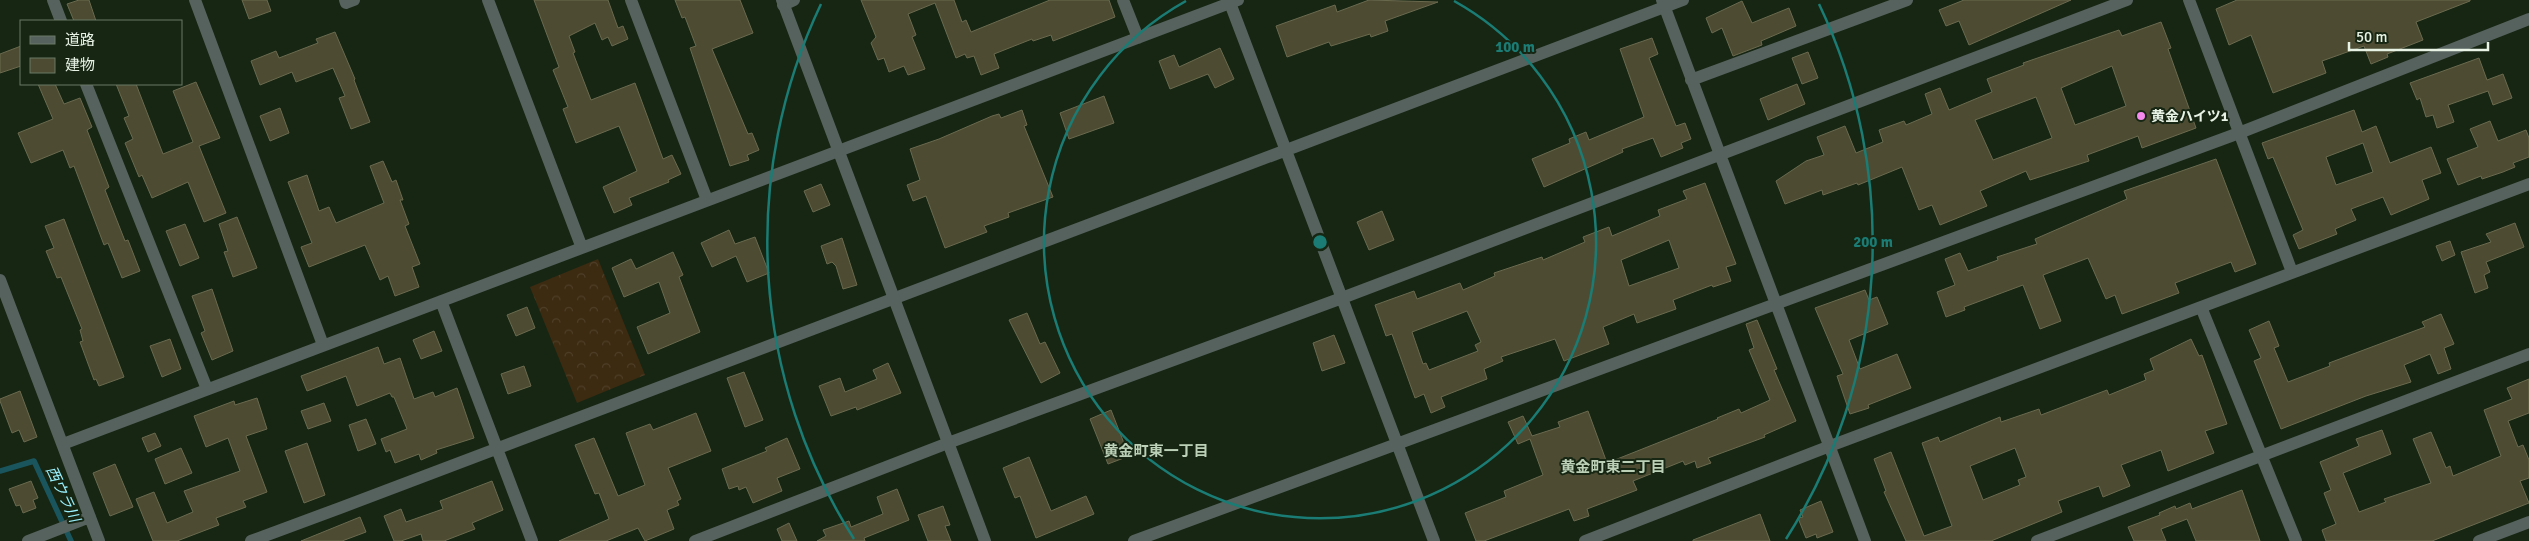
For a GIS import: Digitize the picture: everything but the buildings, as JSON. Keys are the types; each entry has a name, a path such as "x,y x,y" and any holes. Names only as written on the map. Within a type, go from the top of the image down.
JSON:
{"street":[{"path":"53,0 62,20"},
{"path":"195,0 323,345"},
{"path":"345,0 346,3 354,0"},
{"path":"488,0 582,248"},
{"path":"631,0 707,200"},
{"path":"1123,0 1138,38"},
{"path":"251,541 498,450 1663,4 1684,0"},
{"path":"1691,80 1907,0"},
{"path":"695,541 948,443 1342,298 2127,0"},
{"path":"2189,0 2292,272"},
{"path":"63,444 1234,1 1285,148 1434,541"},
{"path":"786,2 838,151 985,541"},
{"path":"1663,4 1865,541"},
{"path":"1134,541 1397,442 2238,133 2529,19"},
{"path":"86,85 207,389"},
{"path":"1585,541 1830,446 2529,184"},
{"path":"0,280 100,541"},
{"path":"441,301 532,541"},
{"path":"2201,307 2296,541"},
{"path":"2037,541 2529,354"},
{"path":"28,541 90,517"},
{"path":"2479,541 2529,522"}],"green space":[{"path":"598,259 645,375 577,403 530,287"}],"waterway":[{"name":"西ウラ川","path":"0,471 34,461 71,541"}],"place":[{"name":"黄金ハイツ1","path":"2141,116"}],"district":[{"name":"黄金町東一丁目","path":"1156,451"},
{"name":"黄金町東二丁目","path":"1613,467"}]}
